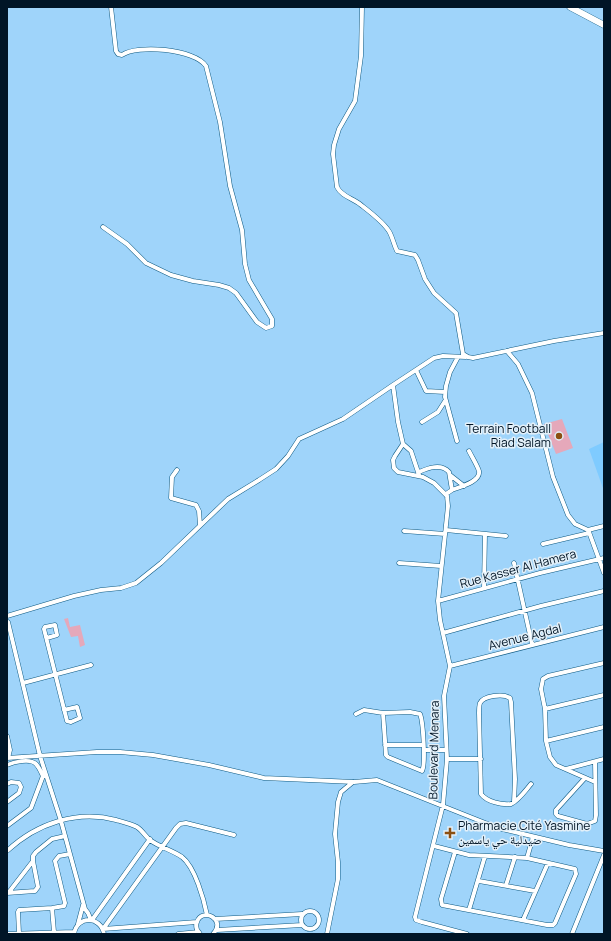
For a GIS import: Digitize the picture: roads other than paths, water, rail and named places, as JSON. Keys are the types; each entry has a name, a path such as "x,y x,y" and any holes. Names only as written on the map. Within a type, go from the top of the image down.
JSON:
{"highway":[{"path":"570,7 604,25"}],"street":[{"path":"103,227 127,244 146,263 171,275 229,288 236,293 260,325 266,328 272,326 272,319 246,272 242,230 230,186 219,116 206,66 194,56 178,51 134,50 126,52 122,55 118,54 116,51 111,7"},
{"path":"362,7 361,56 356,101 339,129 334,145 333,154 337,186 343,195 361,205 384,224 391,234 397,251 412,253 416,256 425,278 434,293 456,313 464,354 468,357"},
{"path":"7,616 74,596 131,585 161,563 228,499 276,469 288,456 299,439 343,419 439,356 473,358 554,341 604,333"},
{"path":"507,351 518,364 532,393 537,408 552,477 568,516 575,524 588,532 602,559 604,573"},
{"path":"457,441 445,401 445,392 450,372 458,357"},
{"path":"416,370 426,391 445,392"},
{"path":"393,385 398,422 403,444 411,451 419,474"},
{"path":"422,422 438,412 445,401"},
{"path":"403,444 393,460 394,468 398,472 419,474 434,483 446,494 475,480 479,474 469,451"},
{"path":"419,474 431,467 440,467 448,470 450,474 464,486"},
{"path":"177,470 172,477 171,498 196,505 199,511 200,525"},
{"path":"450,474 452,490"},
{"name":"Boulevard Menara","path":"446,494 448,506 438,601 450,666 444,704 446,759 443,806 434,846 415,912 415,918 416,920 422,922 467,934"},
{"path":"543,544 588,532 604,526"},
{"path":"404,531 506,536"},
{"path":"484,588 485,534"},
{"name":"Rue Kasser Al Hamera","path":"438,601 517,579 602,559"},
{"path":"399,563 441,566"},
{"path":"514,563 532,644"},
{"path":"443,633 524,610 604,591"},
{"path":"8,622 40,756 61,821 83,904 92,920"},
{"name":"Avenue Agdal","path":"450,666 604,627"},
{"path":"47,638 55,675 64,710 68,722 80,718 77,707 64,710"},
{"path":"596,782 552,762 548,753 546,741 545,709 541,681 544,678 604,663"},
{"path":"23,683 91,665"},
{"path":"514,802 515,779 510,698 505,695 483,700 479,704 482,796 486,799 507,804 514,802 532,784"},
{"path":"545,709 604,695"},
{"path":"356,714 364,710 383,713 410,712 420,714 424,750 424,768 421,771 388,757 385,745 383,713"},
{"path":"546,741 604,727"},
{"path":"7,736 10,750 8,758 97,752 140,753 209,765 264,778 353,782 372,779 382,781 498,828 604,852"},
{"path":"385,745 423,745"},
{"path":"424,750 446,750"},
{"path":"446,759 481,760"},
{"path":"566,769 604,759"},
{"path":"7,764 15,762 32,762 37,765 43,776 32,808 7,826"},
{"path":"585,778 556,810 556,814 558,816 587,824 595,821 596,762"},
{"path":"7,784 17,782 21,787 20,793 7,802"},
{"path":"327,934 338,879 335,834 338,802 341,792 353,782"},
{"path":"7,851 23,838 44,826 86,816 109,818 137,827 150,839 182,858 193,872 205,902 207,915"},
{"path":"103,931 162,846 178,826 184,823 234,835"},
{"path":"8,893 37,890 38,887 33,856 52,839 65,836"},
{"path":"527,858 533,837"},
{"path":"92,920 150,839"},
{"path":"434,846 455,852 486,856 527,858 570,868 576,870 576,874 554,924 547,925 445,906 441,903 455,852"},
{"path":"18,933 18,912 20,910 52,908 65,905 55,861 59,856 70,854"},
{"path":"572,934 604,855"},
{"path":"469,910 486,856"},
{"path":"506,885 515,857"},
{"path":"8,893 33,860"},
{"path":"523,920 548,863"},
{"path":"479,881 535,891"},
{"path":"7,934 54,932 74,933 83,904"},
{"path":"52,908 54,932"},
{"path":"178,934 200,933 196,926 197,922 200,918 207,915 215,919 302,914 313,911 320,920 330,922"},
{"path":"302,914 300,921 306,934"},
{"path":"215,919 217,923 215,932 303,927 312,930 316,928"},
{"path":"78,924 85,920 92,920 99,923 103,931"},
{"path":"313,934 320,920"},
{"path":"103,931 197,922"}],"place":[{"name":"Terrain Football Riad Salam","path":"559,436"},
{"name":"Pharmacie Cité Yasmine صيدلية حي ياسمين","path":"450,833"}]}
